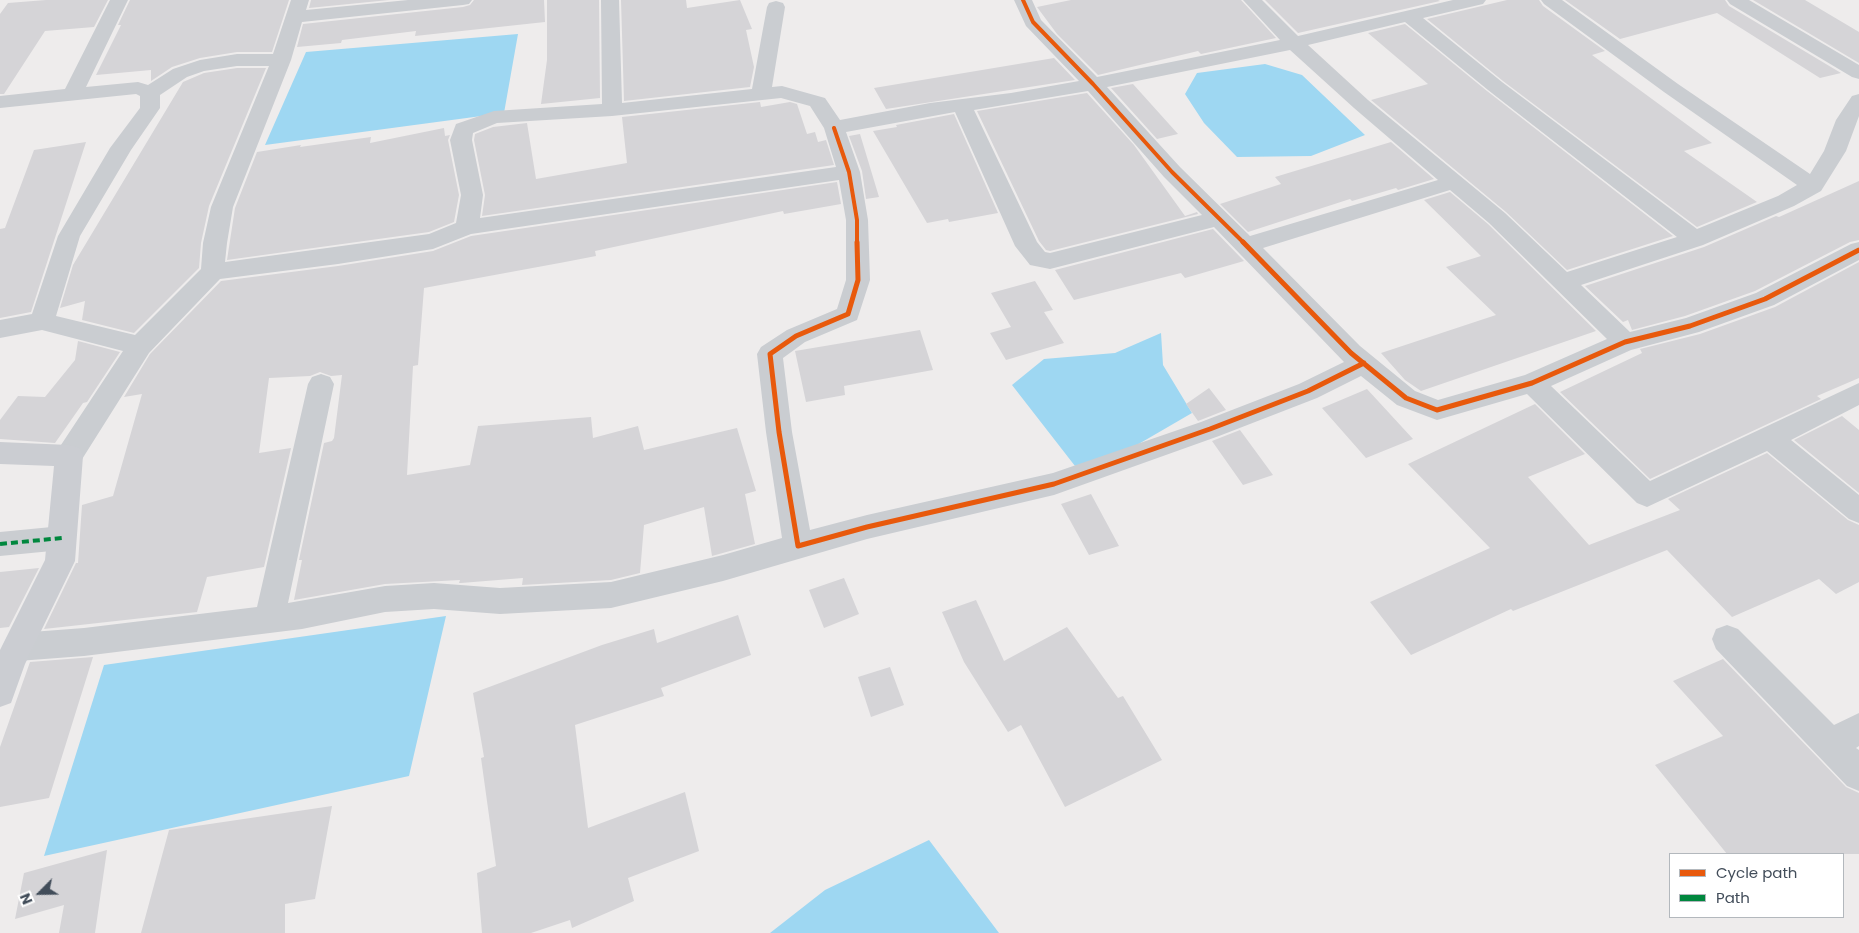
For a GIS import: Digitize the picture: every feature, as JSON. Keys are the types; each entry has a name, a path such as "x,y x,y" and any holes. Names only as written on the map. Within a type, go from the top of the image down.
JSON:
{"street":[{"path":"73,94 120,0"},
{"path":"213,272 215,242 222,207 281,60 298,8 463,0"},
{"path":"610,0 612,110"},
{"path":"1025,0 1033,22 1093,84 1172,172 1351,353 1406,398 1437,410 1532,383 1625,342 1690,326 1765,299 1859,250"},
{"path":"1252,0 1294,43 1361,104 1497,218 1625,342"},
{"path":"834,128 930,109 1011,99 1093,84 1294,43 1476,0"},
{"path":"1550,0 1725,126 1813,186"},
{"path":"1736,0 1857,69"},
{"path":"761,94 776,7"},
{"path":"1410,17 1496,86 1695,239"},
{"path":"150,93 180,73 200,66 237,60 281,60"},
{"path":"0,102 138,88 150,93"},
{"path":"468,227 472,195 461,140 463,128 494,117 612,110 782,92 818,102 834,128 849,172 857,220 858,280 848,314 796,336 770,354 779,432 798,546"},
{"path":"42,321 70,236 122,148 150,108 150,93"},
{"path":"1564,282 1695,239 1786,201 1813,186 1835,151 1846,120 1859,100"},
{"path":"962,105 1027,246 1038,259 1050,260 1218,218"},
{"path":"0,692 10,662 60,561 69,456 140,346 213,272 338,256 433,240 468,227 849,172"},
{"path":"1246,245 1454,182"},
{"path":"0,329 42,321 140,346"},
{"path":"18,647 84,642 302,615 385,599 434,596 500,601 611,595 723,568 867,527 1054,484 1210,429 1308,391 1364,363"},
{"path":"1532,383 1647,495 1859,393"},
{"path":"268,619 321,384"},
{"path":"1769,437 1859,511"},
{"path":"0,453 69,456"},
{"path":"0,544 62,538"},
{"path":"1727,639 1859,774"},
{"path":"1830,744 1859,729"}],"water":[{"path":"518,34 504,113 265,145 306,52"},
{"path":"1265,64 1302,75 1365,135 1311,156 1237,157 1204,123 1185,94 1197,73"},
{"path":"1161,333 1163,365 1192,413 1130,449 1075,466 1012,385 1044,359 1115,353"},
{"path":"446,616 409,776 44,856 104,665"},
{"path":"929,840 999,933 770,933 825,890"}],"building":[{"path":"46,0 108,0 94,27 45,31 4,94 0,94 0,14 8,3"},
{"path":"130,0 289,0 272,52 237,52 200,58 172,67 151,81 151,70 96,75 121,25 118,25"},
{"path":"311,0 389,0 309,8"},
{"path":"474,0 544,0 545,22 415,36 416,31 342,40 341,43 297,47 303,24 463,7 470,5"},
{"path":"547,0 599,0 600,98 541,104 547,60"},
{"path":"621,0 686,0 687,8 740,0 752,29 746,30 754,67 750,87 624,101"},
{"path":"1071,0 1241,0 1276,38 1201,54 1198,51 1098,75 1057,34 1037,7"},
{"path":"1265,0 1438,0 1440,1 1298,33"},
{"path":"1507,0 1539,0 1543,6 1605,51 1592,55 1712,143 1684,151 1757,202 1697,227 1503,81 1427,19"},
{"path":"1565,0 1725,0 1729,6 1841,73 1820,78 1717,13 1620,39"},
{"path":"1753,0 1805,0 1859,32 1859,63"},
{"path":"1405,24 1487,91 1673,236 1567,270 1506,212 1371,100 1428,84 1368,33"},
{"path":"1054,58 1075,80 886,109 874,88"},
{"path":"237,68 266,68 209,206 201,243 199,268 134,333 82,320 85,301 60,308 73,265 183,82 204,73"},
{"path":"1133,84 1178,134 1157,139 1111,88"},
{"path":"1087,93 1134,145 1185,216 1197,212 1198,214 1050,251 1046,250 1039,241 977,111"},
{"path":"760,102 761,107 790,102 797,104 807,134 815,132 818,142 826,140 834,165 482,216 485,195 474,140 475,134 493,127 527,123 536,179 627,163 622,117"},
{"path":"954,114 998,213 949,222 948,219 927,223 873,131"},
{"path":"444,128 445,136 450,135 448,140 459,195 454,222 429,232 227,260 235,208 257,152 371,137 370,143"},
{"path":"860,134 879,197 866,199 862,171 849,136"},
{"path":"86,142 31,312 0,318 0,229 5,228 34,150"},
{"path":"1391,142 1434,179 1352,201 1350,199 1248,232 1220,204 1281,184 1275,177"},
{"path":"1859,181 1859,240 1850,242 1755,291 1685,316 1632,330 1628,320 1623,322 1585,286 1704,247 1776,216 1779,217"},
{"path":"837,182 841,204 784,214 783,211 595,251 596,256 424,288 418,365 413,366 407,475 470,465 478,426 591,417 593,438 638,426 644,450 737,428 756,491 745,494 755,544 712,556 704,507 644,525 640,573 611,580 522,585 523,578 461,583 459,583 460,580 385,584 294,600 302,560 299,560 324,443 332,441 334,438 342,375 331,376 320,372 310,376 269,378 259,453 291,448 264,567 207,577 197,612 44,629 76,563 78,563 82,505 113,496 142,394 124,397 150,354 221,281 338,266 433,251 471,236"},
{"path":"1450,192 1488,224 1596,331 1421,391 1405,380 1381,353 1496,315 1446,267 1481,256 1424,200"},
{"path":"1213,229 1244,261 1185,278 1181,273 1074,300 1055,270"},
{"path":"1859,262 1859,378 1817,396 1821,399 1650,479 1560,392 1642,353 1640,349 1700,334 1775,307"},
{"path":"1035,281 1053,310 1044,312 1064,343 1006,360 990,333 1011,327 991,293"},
{"path":"920,330 933,370 844,386 845,395 806,402 795,351"},
{"path":"78,341 120,352 87,402 83,403 55,443 0,439 0,420 18,396 45,397 75,360"},
{"path":"1209,388 1226,410 1198,421 1186,404"},
{"path":"1367,389 1413,439 1366,458 1322,408"},
{"path":"1535,404 1585,454 1528,477 1589,545 1680,510 1668,499 1767,453 1848,520 1859,525 1859,582 1836,594 1819,579 1732,617 1667,550 1513,611 1511,609 1411,655 1370,602 1490,548 1408,464"},
{"path":"1842,416 1859,430 1859,493 1794,440"},
{"path":"1240,430 1273,475 1243,485 1212,441"},
{"path":"1091,494 1119,546 1089,555 1061,504"},
{"path":"39,568 9,627 0,628 0,572"},
{"path":"844,578 859,614 824,628 809,590"},
{"path":"976,600 1004,661 1067,627 1118,698 1123,696 1162,760 1065,807 1021,725 1008,732 964,662 942,612"},
{"path":"738,615 751,655 661,688 664,696 575,725 588,828 685,792 699,851 628,878 634,901 572,928 570,920 531,933 482,933 477,873 496,866 481,758 484,757 473,693 602,645 654,629 657,643"},
{"path":"93,657 49,798 0,807 0,747 30,662"},
{"path":"1723,659 1846,787 1859,793 1859,854 1726,853 1655,765 1723,736 1673,681"},
{"path":"890,667 904,705 871,717 858,677"},
{"path":"332,806 315,899 285,904 285,933 141,933 169,830"},
{"path":"107,850 95,933 59,933 64,905 15,919 24,873"}],"marked path":[{"path":"0,544 62,538"}],"cycle path":[{"path":"1023,0 1033,22 1093,84 1172,172 1277,276 1351,353 1406,398 1437,410 1532,383 1625,342 1690,326 1765,299 1859,250"},
{"path":"834,128 849,172 857,220 858,280 848,314 796,336 770,354 779,432 798,546 867,527 1054,484 1210,429 1308,391 1364,363"}]}
